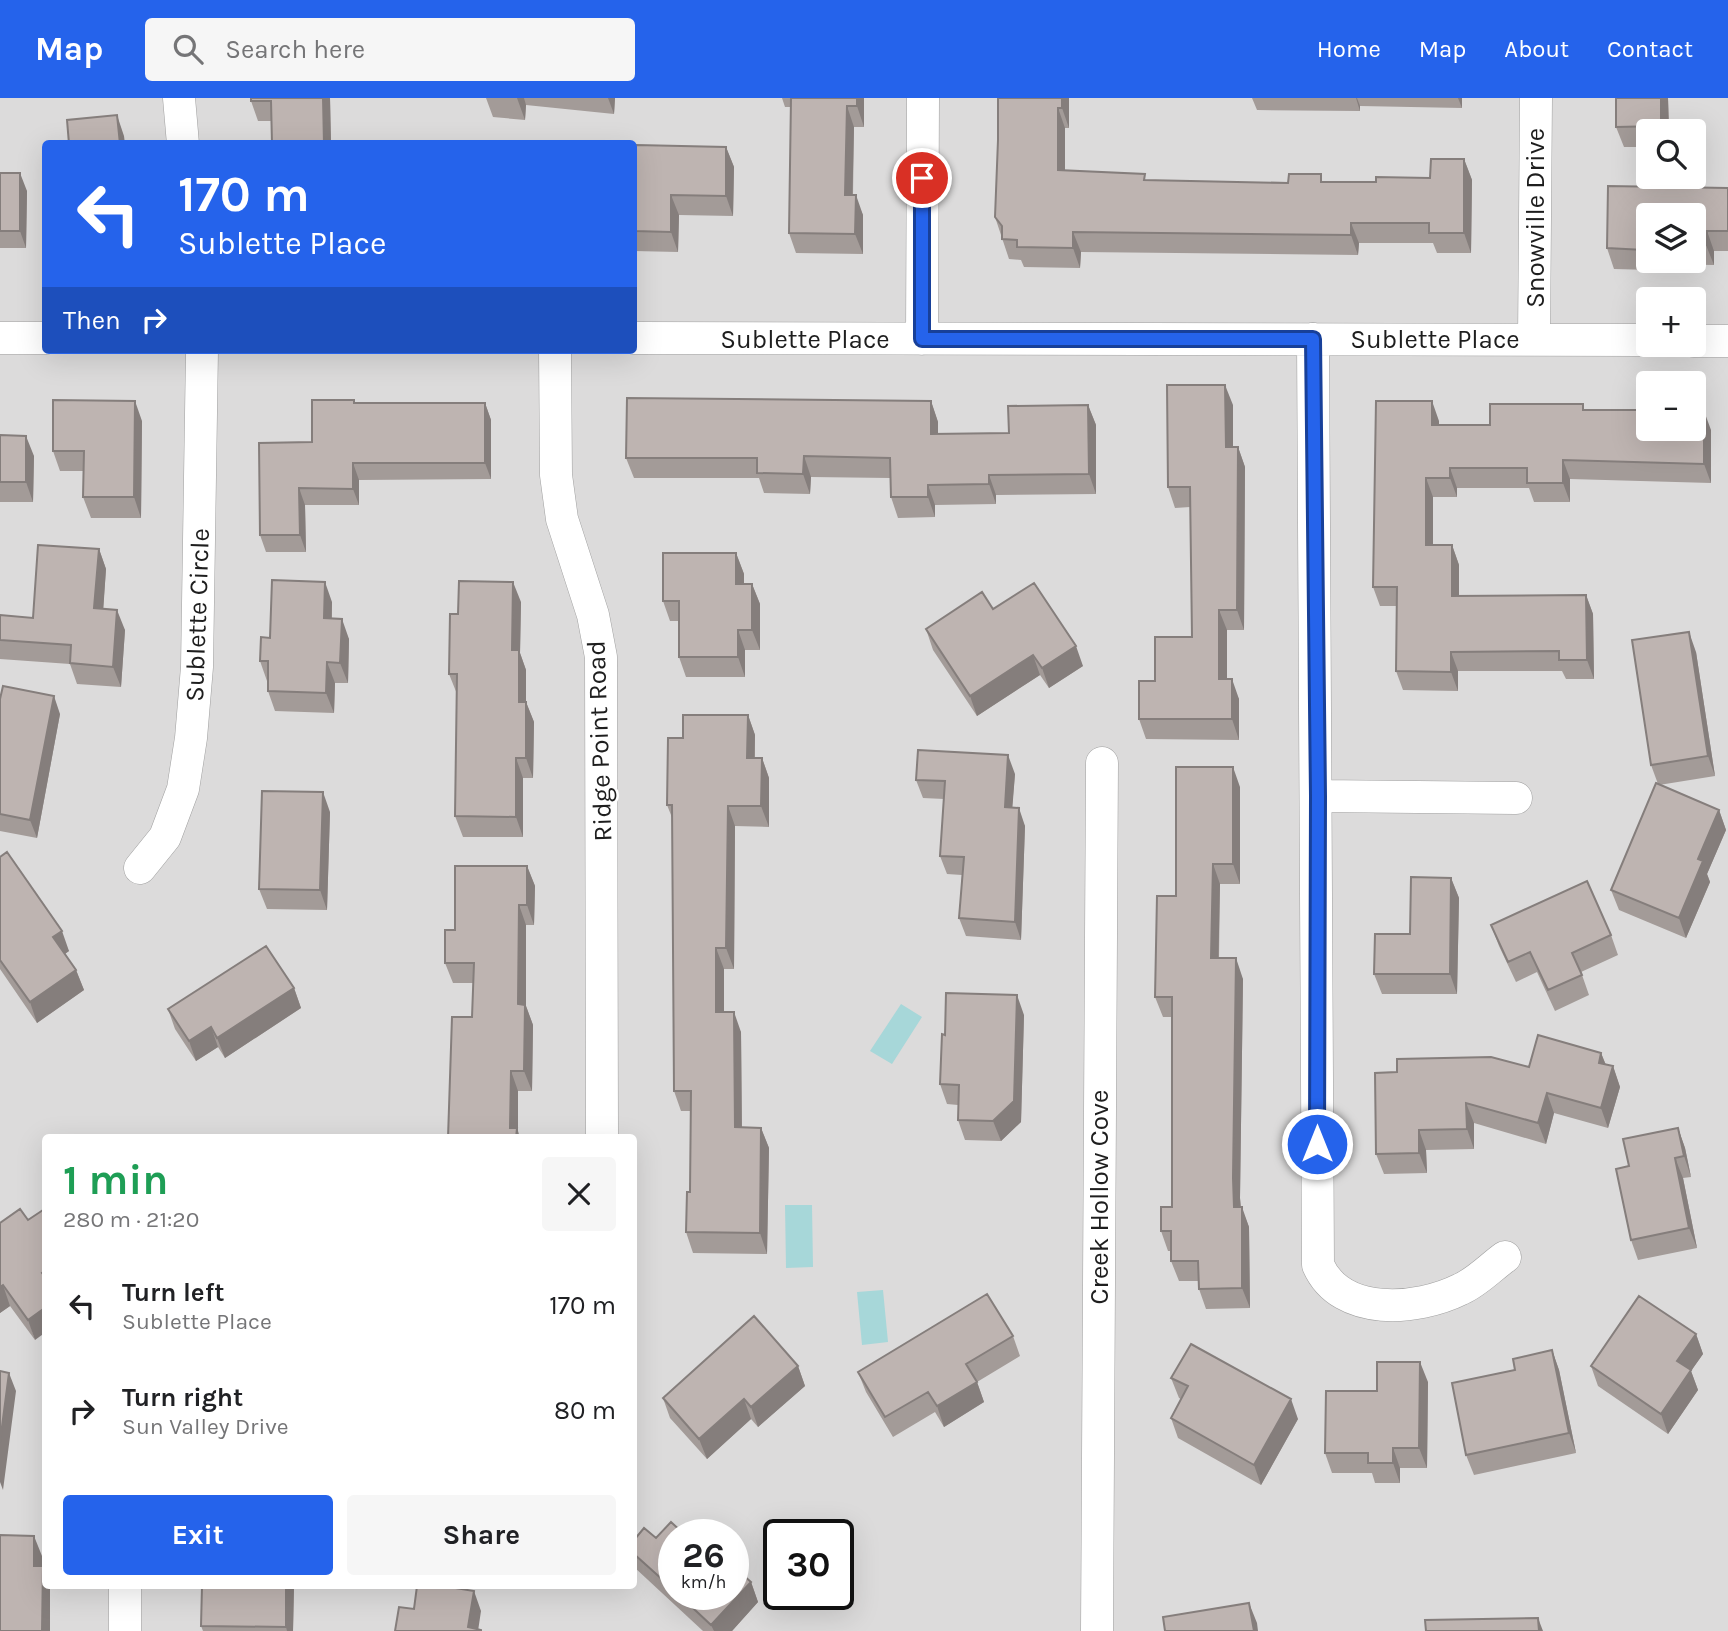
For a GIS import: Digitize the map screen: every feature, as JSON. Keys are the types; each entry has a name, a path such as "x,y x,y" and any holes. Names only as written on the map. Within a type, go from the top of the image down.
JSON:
{"street":[{"path":"179,98 183,140"},
{"path":"922,339 923,98"},
{"name":"Snowville Drive","path":"1534,339 1536,98"},
{"path":"0,338 42,338"},
{"name":"Sublette Place","path":"637,338 1636,340"},
{"path":"1313,339 1318,796 1318,1265 1330,1285 1348,1298 1372,1303 1413,1303 1462,1289 1505,1257"},
{"path":"1706,341 1728,341"},
{"name":"Sublette Circle","path":"139,867 165,837 183,789 191,738 197,667 202,354"},
{"name":"Ridge Point Road","path":"555,354 556,475 562,519 593,615 601,657 602,1134"},
{"name":"Creek Hollow Cove","path":"1097,1631 1102,763"},
{"path":"1318,796 1516,798"},
{"path":"125,1589 125,1631"}],"shaded area":[{"path":"0,98 1728,98 1728,1631 0,1631"}],"water":[{"path":"901,1004 922,1017 892,1064 870,1051"},
{"path":"785,1205 812,1205 813,1267 786,1268"},
{"path":"883,1290 888,1342 862,1345 857,1292"}],"building":[{"path":"251,98 323,98 324,140 272,140 271,101 251,101"},
{"path":"791,98 857,98 857,106 847,106 845,195 856,195 855,234 789,233"},
{"path":"998,98 1062,98 1062,108 1058,108 1058,170 1145,174 1144,180 1288,183 1289,174 1321,174 1321,182 1376,182 1376,177 1430,178 1431,159 1464,159 1464,233 1429,233 1429,223 1351,223 1351,235 1073,232 1073,248 1017,247 1017,240 1002,239 1002,226 995,217"},
{"path":"1616,98 1661,98 1661,119 1636,119 1636,127 1616,127"},
{"path":"117,115 120,140 69,140 67,120"},
{"path":"637,145 726,147 726,196 671,195 671,232 637,231"},
{"path":"0,173 20,173 20,231 0,231"},
{"path":"1608,186 1636,186 1636,189 1728,188 1728,231 1707,231 1706,245 1706,203 1636,203 1636,250 1607,248"},
{"path":"1167,385 1225,385 1226,447 1238,447 1237,610 1219,610 1219,679 1232,679 1232,719 1139,719 1139,681 1155,681 1155,637 1192,637 1190,487 1168,487"},
{"path":"627,398 931,401 931,434 1009,433 1008,406 1088,405 1089,474 989,475 989,484 928,485 928,497 891,497 890,458 804,456 803,474 757,473 757,458 626,458"},
{"path":"53,400 135,401 134,497 83,497 84,451 53,451"},
{"path":"312,400 354,400 354,403 485,403 485,463 353,463 353,489 299,488 300,535 260,535 259,443 312,442"},
{"path":"1376,401 1432,401 1432,425 1490,425 1490,404 1583,404 1583,410 1636,410 1636,441 1704,441 1704,464 1563,460 1563,483 1527,483 1527,468 1450,468 1450,478 1426,478 1426,545 1452,545 1452,596 1586,595 1587,660 1559,660 1559,651 1451,652 1451,672 1396,671 1397,587 1373,587"},
{"path":"0,435 26,436 26,482 0,482"},
{"path":"38,545 99,549 94,608 117,610 113,667 70,663 71,645 0,640 0,615 33,618"},
{"path":"663,553 736,553 736,584 752,584 752,630 738,630 738,657 679,657 679,601 663,601"},
{"path":"272,580 325,582 324,618 342,619 340,663 327,662 326,693 268,691 268,661 260,661 261,637 270,638"},
{"path":"459,581 513,582 512,650 519,650 519,702 526,702 526,758 516,758 516,817 455,816 457,674 449,674 450,614 458,614"},
{"path":"1034,583 1076,646 1042,668 1033,655 970,696 926,629 982,592 993,609"},
{"path":"1689,632 1708,756 1651,765 1632,640"},
{"path":"3,686 54,696 30,820 0,814 0,699"},
{"path":"683,715 748,715 747,758 762,758 761,806 728,806 726,948 716,948 716,1012 734,1012 735,1127 761,1128 760,1233 686,1232 687,1192 690,1192 691,1091 674,1091 672,805 667,805 668,738 683,738"},
{"path":"918,750 1008,755 1005,807 1019,808 1015,922 959,918 964,857 940,856 945,781 916,780"},
{"path":"1176,767 1233,767 1233,864 1213,864 1211,958 1236,958 1233,1178 1234,1207 1242,1207 1242,1288 1199,1289 1198,1261 1171,1261 1171,1231 1161,1231 1161,1207 1172,1207 1172,997 1155,997 1157,896 1176,896"},
{"path":"1656,783 1719,810 1698,859 1703,861 1679,918 1611,890"},
{"path":"262,791 323,792 320,890 259,889"},
{"path":"7,852 62,931 53,937 76,970 30,1002 0,960 0,857"},
{"path":"455,866 527,866 527,905 519,905 518,1004 525,1005 524,1071 511,1071 510,1128 517,1128 516,1134 448,1134 452,1017 472,1017 474,963 445,963 445,930 455,930"},
{"path":"1411,877 1451,878 1450,974 1374,974 1375,934 1410,934"},
{"path":"1587,881 1611,935 1572,953 1582,975 1548,990 1530,952 1508,962 1491,925"},
{"path":"266,946 294,988 217,1038 211,1027 189,1041 168,1009"},
{"path":"946,993 1017,995 1014,1101 993,1121 958,1120 959,1085 940,1084"},
{"path":"1538,1035 1601,1053 1599,1063 1613,1066 1601,1108 1547,1093 1538,1123 1466,1103 1467,1129 1419,1130 1419,1153 1376,1154 1375,1073 1397,1072 1397,1059 1491,1057 1529,1067"},
{"path":"1678,1128 1684,1156 1675,1158 1689,1228 1631,1240 1616,1169 1629,1166 1623,1139"},
{"path":"20,1209 28,1220 42,1211 42,1310 28,1320 3,1285 0,1287 0,1223"},
{"path":"987,1294 1013,1336 966,1364 977,1382 937,1406 928,1392 885,1417 858,1372"},
{"path":"1639,1296 1696,1334 1677,1361 1691,1370 1661,1414 1591,1366"},
{"path":"754,1316 798,1366 751,1407 744,1399 699,1439 663,1398"},
{"path":"1191,1344 1291,1399 1254,1465 1171,1418 1188,1386 1171,1378"},
{"path":"1552,1350 1569,1433 1466,1455 1452,1383 1515,1370 1513,1359"},
{"path":"1377,1362 1420,1362 1419,1448 1393,1448 1393,1463 1368,1463 1368,1453 1325,1453 1326,1391 1377,1391"},
{"path":"0,1371 9,1373 0,1442"},
{"path":"644,1528 656,1538 658,1536 658,1576 637,1557 637,1536"},
{"path":"0,1535 34,1536 34,1566 42,1566 42,1631 0,1631"},
{"path":"202,1589 286,1589 286,1627 201,1626"},
{"path":"417,1589 474,1591 468,1627 481,1631 395,1631 399,1607 414,1609"},
{"path":"1249,1603 1254,1631 1165,1631 1163,1617"},
{"path":"695,1610 725,1610 711,1625"},
{"path":"1538,1618 1539,1631 1426,1631 1425,1620"}],"route":[{"path":"922,178 922,339 1313,339 1318,796 1317,1144"}]}
